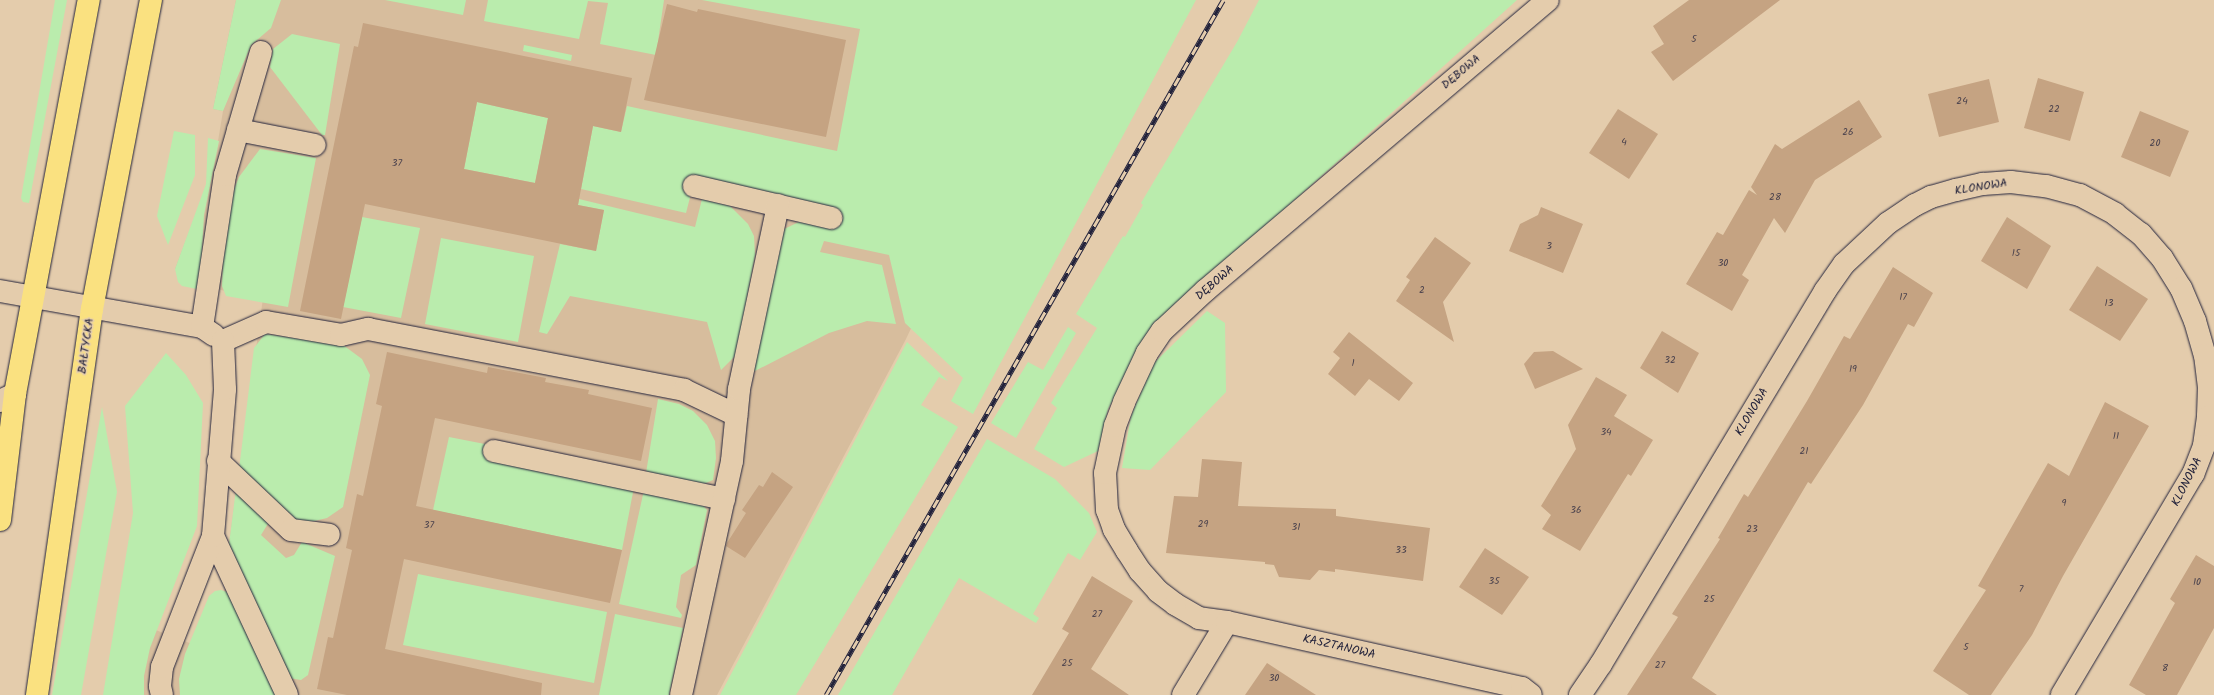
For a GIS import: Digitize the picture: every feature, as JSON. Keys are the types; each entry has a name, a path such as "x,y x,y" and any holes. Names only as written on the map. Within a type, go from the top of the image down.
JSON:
{"main road":[{"path":"0,520 7,397 33,297 89,0"},
{"name":"BAŁTYCKA","path":"37,695 92,309 151,0"}],"street":[{"name":"DĘBOWA","path":"1227,622 1198,618 1175,604 1158,591 1140,571 1126,551 1114,529 1107,510 1106,474 1115,426 1124,402 1147,353 1162,331 1200,294 1548,0"},
{"path":"202,327 225,175 261,52"},
{"path":"238,130 314,145"},
{"name":"KLONOWA","path":"1580,695 1601,664 1825,291 1844,264 1888,223 1915,205 1932,197 1956,190 1983,184 2011,182 2046,186 2080,195 2115,214 2141,234 2162,258 2181,288 2195,321 2205,355 2209,387 2208,417 2204,446 2193,474 2062,695"},
{"path":"694,186 831,218"},
{"path":"681,695 732,461 739,389 778,205"},
{"path":"0,291 92,309 202,327 223,341"},
{"path":"223,341 266,322 341,335 368,329 684,390 736,415"},
{"path":"162,695 160,686 162,667 213,536 225,389 223,341"},
{"path":"494,451 724,499"},
{"path":"218,461 291,530 329,535"},
{"path":"213,536 287,695"},
{"path":"1183,695 1227,622"},
{"name":"KASZTANOWA","path":"1227,622 1522,688 1531,695"}],"shaded area":[{"path":"236,0 1155,0 920,309 906,339 717,695 108,695 122,617 218,654 229,544 263,298 200,286 175,269 207,184 218,141 223,111 213,109"}],"green space":[{"path":"55,0 67,0 29,203 23,202 21,198"},
{"path":"236,0 281,0 271,28 251,45 223,111 213,109"},
{"path":"385,0 466,0 463,15"},
{"path":"488,0 664,0 656,55 600,44 608,3 588,1 579,39 484,21"},
{"path":"702,0 1196,0 973,414 951,401 963,378 905,323 889,255 824,241 820,252 882,265 896,324 867,321 829,333 753,372 780,231 803,220 827,228 833,208 695,178 686,213 581,189 593,126 621,132 627,106 837,151 860,29"},
{"path":"1259,0 1517,0 1159,322 1131,366 1108,409 1098,451 1064,467 1034,449 1057,408 1051,403 1097,328 1076,314 1123,236 1125,237 1143,205 1141,203 1237,42"},
{"path":"292,34 340,44 325,135 322,135 270,67 273,49"},
{"path":"524,45 572,55 571,61 523,51"},
{"path":"477,102 548,118 535,183 464,169"},
{"path":"174,131 195,135 195,175 168,245 157,216"},
{"path":"208,138 219,141 204,215 200,287 197,289 182,286 178,282 175,269 206,184"},
{"path":"260,149 316,158 288,307 226,296 222,286 223,261 233,192 239,177"},
{"path":"579,199 695,227 702,199 730,206 748,224 754,236 755,255 736,355 721,370 707,322 570,296 547,334 539,332 560,244 596,251 604,210 578,205"},
{"path":"362,217 420,228 401,318 343,307"},
{"path":"441,238 534,256 518,342 425,324"},
{"path":"1207,311 1225,323 1226,392 1150,470 1122,468 1131,416 1153,364"},
{"path":"1068,327 1076,333 1016,438 991,423 1028,362 1043,370"},
{"path":"265,334 343,345 362,359 370,375 343,507 327,518 310,522 297,521 239,469 254,348"},
{"path":"907,342 948,381 939,377 921,405 958,427 796,695 720,695"},
{"path":"166,353 186,375 203,403 197,526 150,648 144,676 144,695 103,695 133,513 125,406"},
{"path":"658,399 679,404 693,411 707,425 715,441 716,458 713,480 701,485 646,473"},
{"path":"102,407 117,492 81,695 52,695"},
{"path":"449,437 495,446 634,487 622,550 433,510"},
{"path":"987,439 1055,479 1089,513 1097,532 1080,560 1068,553 1033,614 1039,618 1036,623 959,578 892,695 838,695"},
{"path":"236,489 269,522 261,535 286,558 294,555 302,542 335,556 308,675 301,680 289,678 229,544"},
{"path":"644,490 700,502 707,510 696,565 681,575 676,607 682,615 681,618 619,604"},
{"path":"418,574 607,612 594,683 403,645"},
{"path":"221,590 230,593 276,695 180,695 179,679 185,654 209,596 215,591"},
{"path":"615,614 683,628 669,695 599,695"}],"building":[{"path":"1689,0 1780,0 1673,81 1651,52 1664,44 1653,26"},
{"path":"667,4 697,12 698,9 846,40 826,137 644,100"},
{"path":"363,23 632,78 621,132 593,126 578,205 604,210 596,251 365,204 341,319 300,311 354,46 358,47","holes":["477,102 548,118 535,183 464,169"]},
{"path":"2038,78 2084,92 2070,141 2024,128"},
{"path":"1989,79 1999,122 1939,137 1928,94"},
{"path":"1859,100 1882,137 1815,180 1785,233 1774,218 1742,275 1749,280 1732,311 1686,284 1717,232 1723,235 1749,190 1757,195 1751,187 1775,144 1782,149"},
{"path":"1618,109 1658,134 1629,179 1589,153"},
{"path":"2140,111 2189,131 2170,177 2121,157"},
{"path":"1541,207 1583,224 1563,273 1509,251 1520,224 1538,215"},
{"path":"2007,217 2051,246 2027,289 1981,261"},
{"path":"1435,237 1471,263 1443,302 1454,342 1396,301 1410,280 1406,277"},
{"path":"2097,266 2148,299 2120,341 2069,310"},
{"path":"1893,267 1933,293 1914,327 1908,324 1863,405 1811,484 1808,482 1692,678 1717,695 1627,695 1678,617 1672,614 1720,539 1718,538 1744,494 1748,497 1807,401 1844,336 1850,339"},
{"path":"1662,331 1699,353 1678,393 1640,368"},
{"path":"1349,332 1413,383 1399,401 1369,379 1355,396 1328,374 1340,358 1333,352"},
{"path":"1553,351 1583,369 1535,389 1524,364 1534,352"},
{"path":"387,352 487,373 488,367 546,378 545,382 589,390 588,394 652,408 641,461 435,418 416,506 622,550 610,603 404,559 385,649 542,683 541,695 347,695 317,689 328,637 333,638 352,550 346,548 357,494 363,496 382,406 376,404"},
{"path":"1596,377 1627,395 1614,416 1653,440 1631,476 1628,474 1580,551 1542,529 1551,515 1541,506 1576,449 1568,425"},
{"path":"2105,402 2149,426 2063,576 2032,635 1991,695 1969,695 1933,671 1986,590 1978,586 2048,463 2069,476"},
{"path":"1202,459 1242,462 1238,506 1336,509 1336,516 1430,528 1423,581 1335,569 1335,572 1319,570 1310,580 1279,577 1274,565 1265,564 1265,562 1166,553 1174,496 1198,497"},
{"path":"772,472 793,487 745,558 726,546 746,513 742,510 759,485 763,487"},
{"path":"1485,548 1529,577 1502,615 1459,587"},
{"path":"2196,555 2214,566 2214,628 2177,695 2146,695 2129,685 2175,603 2170,599"},
{"path":"1092,576 1133,601 1091,669 1129,695 1032,695 1069,633 1062,629"},
{"path":"1267,663 1316,695 1245,695"}],"railway":[{"path":"826,695 1223,0"}]}
